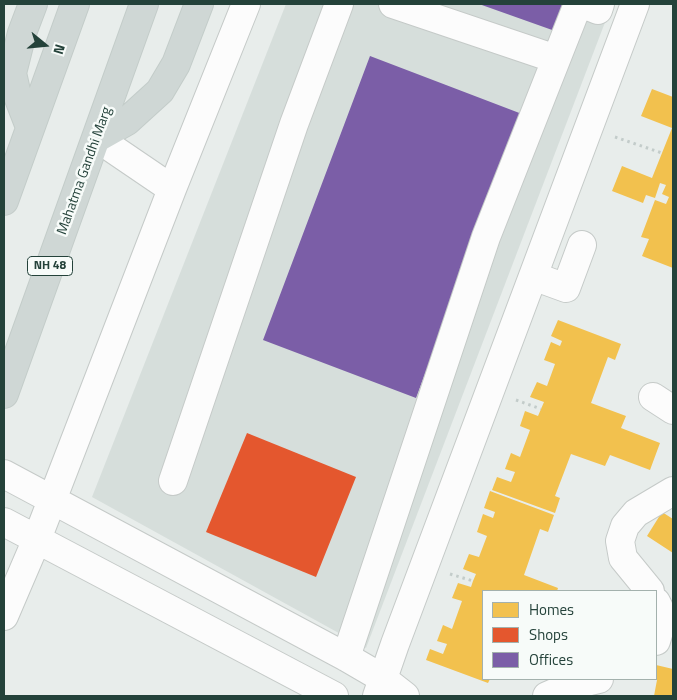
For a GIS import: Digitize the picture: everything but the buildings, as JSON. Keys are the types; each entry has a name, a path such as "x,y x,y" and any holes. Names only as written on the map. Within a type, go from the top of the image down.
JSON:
{"main road":[{"path":"30,127 16,91 12,73 22,33 33,4"},
{"path":"4,201 75,4"},
{"name":"Mahatma Gandhi Marg","path":"4,394 144,4"},
{"path":"97,138 127,121 160,91 176,64 199,4"}],"street":[{"path":"4,616 38,539 172,189 246,4"},
{"path":"173,481 294,124 339,4"},
{"path":"393,4 556,59"},
{"path":"346,658 486,237 578,4"},
{"path":"583,4 598,10 600,4"},
{"path":"380,687 635,4"},
{"path":"97,138 172,189"},
{"path":"533,276 566,288 582,245"},
{"path":"4,474 53,498 346,658 380,687 405,696"},
{"path":"649,590 623,558 620,541 625,526 636,513 673,491"},
{"path":"4,522 334,696"},
{"path":"657,605 660,628 657,638"},
{"path":"547,696 570,686 595,680"}],"path":[{"path":"590,125 662,153"}],"shaded area":[{"path":"286,4 612,4 366,648 92,497"}]}
